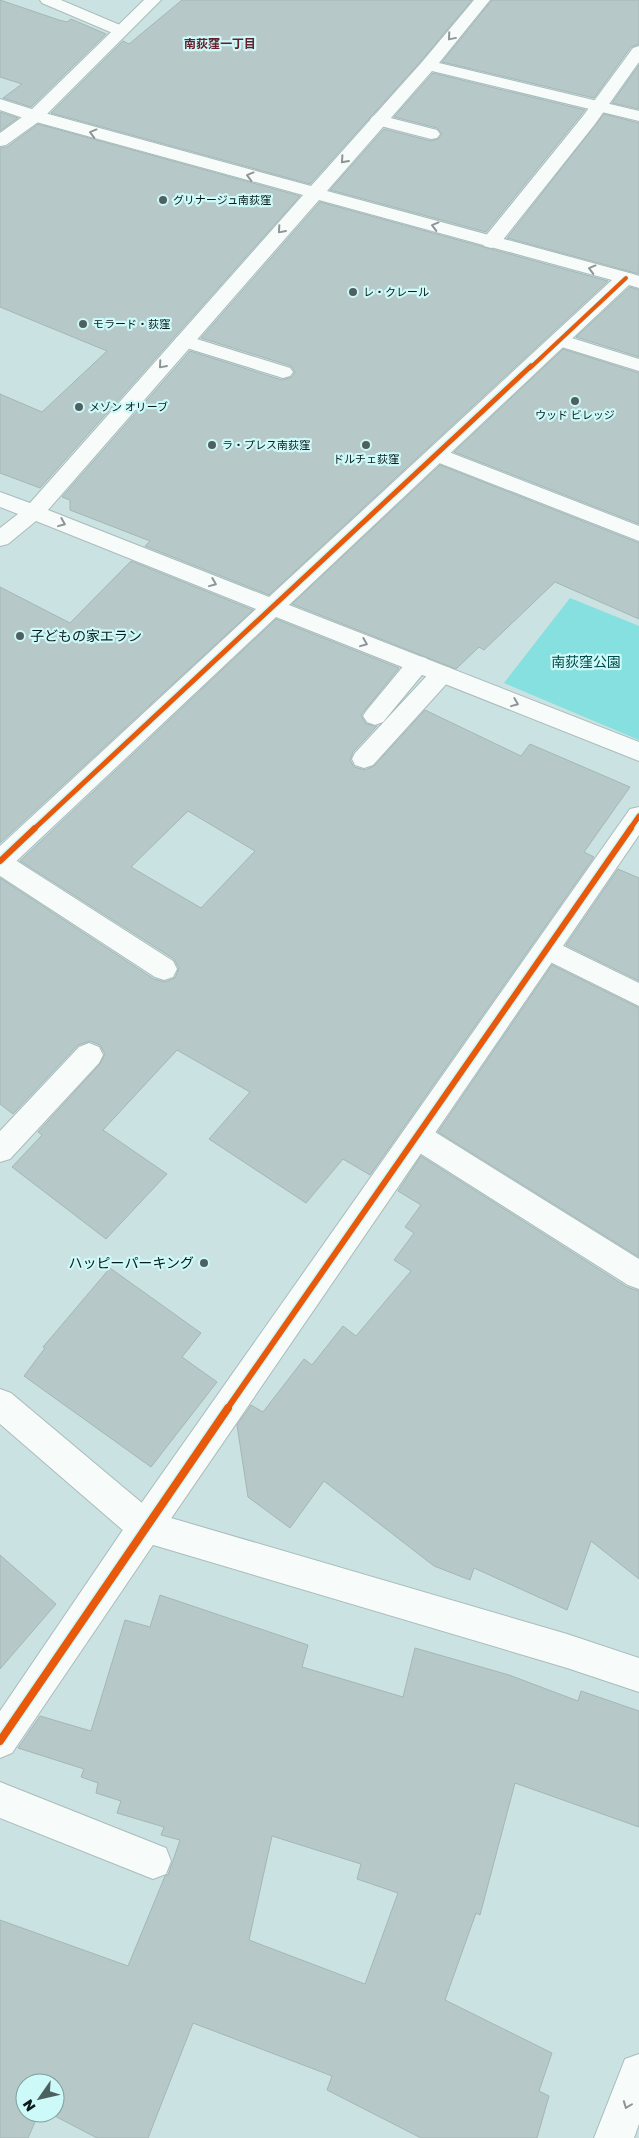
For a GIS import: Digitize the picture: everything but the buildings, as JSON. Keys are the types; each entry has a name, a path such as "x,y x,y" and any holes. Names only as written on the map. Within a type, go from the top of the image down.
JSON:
{"street":[{"path":"48,0 120,31"},
{"path":"0,142 35,116 153,0"},
{"path":"0,540 34,512 428,65 482,0"},
{"path":"491,242 589,120 597,106 639,51"},
{"path":"428,65 639,116"},
{"path":"0,104 35,116 314,194 632,280"},
{"path":"379,120 431,134"},
{"path":"164,969 0,862 559,340 632,280"},
{"path":"559,340 639,365"},
{"path":"184,341 283,372"},
{"path":"436,454 639,534"},
{"path":"0,499 639,752"},
{"path":"375,716 418,664"},
{"path":"364,759 442,674"},
{"path":"0,1742 145,1527 639,816"},
{"path":"547,949 639,995"},
{"path":"0,1150 89,1055"},
{"path":"417,1136 639,1275"},
{"path":"0,1404 145,1527 567,1651 639,1675"},
{"path":"0,1800 153,1861"},
{"path":"614,2138 639,2072"}],"green space":[{"name":"南荻窪公園","path":"570,598 639,626 639,740 504,683"}],"cycle path":[{"path":"0,861 626,278"},
{"path":"0,1741 145,1527 639,816"}],"place":[{"name":"グリナージュ南荻窪","path":"163,200"},
{"name":"レ・クレール","path":"353,292"},
{"name":"モラード・荻窪","path":"83,324"},
{"name":"ウッド ビレッジ","path":"575,401"},
{"name":"メゾン オリーブ","path":"79,407"},
{"name":"ラ・プレス南荻窪","path":"212,445"},
{"name":"ドルチェ荻窪","path":"366,445"},
{"name":"子どもの家エラン","path":"20,636"},
{"name":"ハッピーパーキング","path":"204,1263"}],"district":[{"name":"南荻窪一丁目","path":"220,44"}]}
